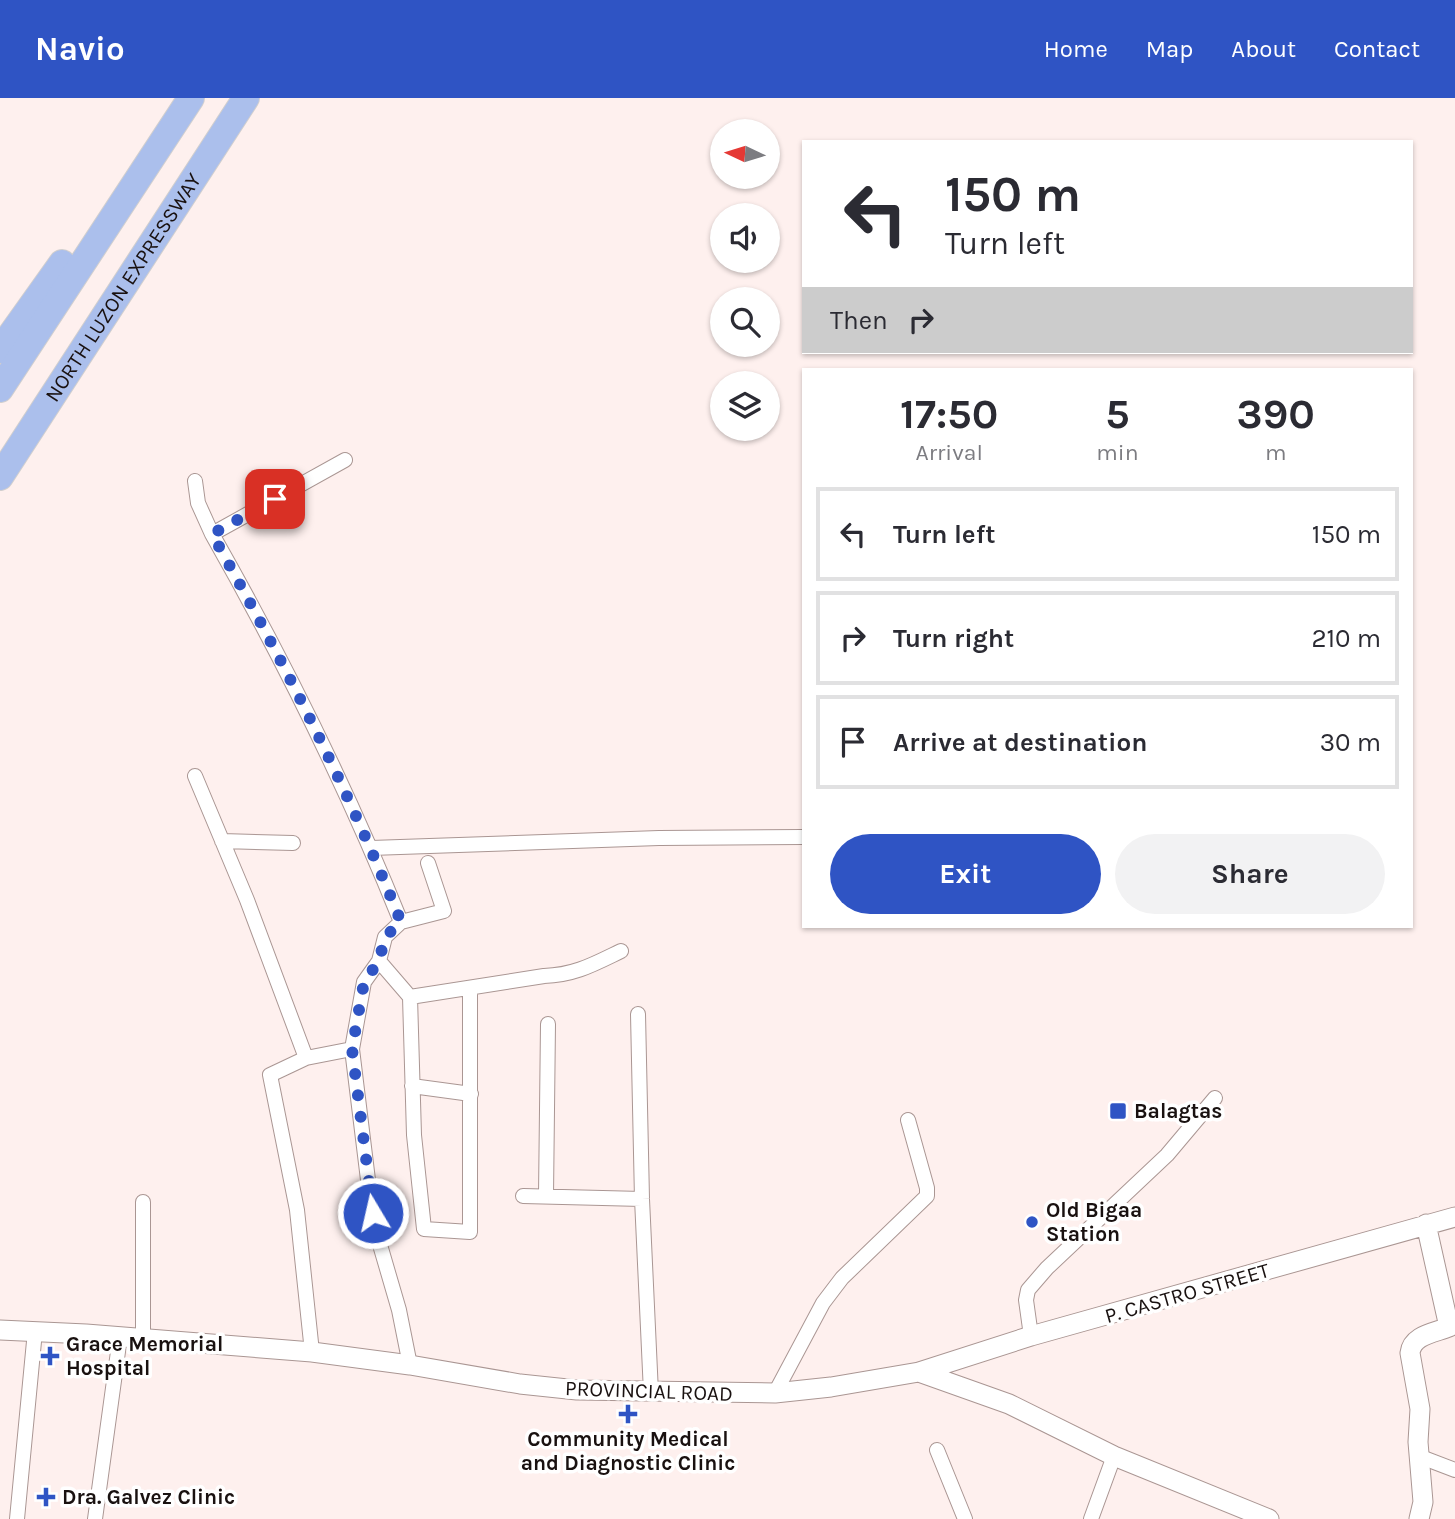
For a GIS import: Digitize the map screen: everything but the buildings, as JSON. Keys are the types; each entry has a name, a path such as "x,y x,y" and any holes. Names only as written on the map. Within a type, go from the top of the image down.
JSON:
{"highway":[{"path":"0,350 177,98"},
{"path":"0,389 191,98"},
{"name":"NORTH LUZON EXPRESSWAY","path":"0,477 246,98"}],"main road":[{"name":"P. CASTRO STREET","path":"919,1372 1031,1336 1455,1217"},
{"path":"1419,1519 1423,1502 1418,1442 1420,1409 1411,1346 1415,1340 1452,1326 1426,1224"},
{"name":"PROVINCIAL ROAD","path":"0,1330 312,1352 520,1384 577,1390 775,1393 831,1387 919,1372 1009,1404 1114,1456 1269,1519"}],"street":[{"path":"212,534 345,460"},
{"path":"195,481 198,503 212,534 316,727 401,922"},
{"path":"195,776 306,1058"},
{"path":"371,848 659,838 802,837"},
{"path":"222,841 292,843"},
{"path":"410,1365 400,1310 378,1238 369,1188 352,1049 364,982 379,961 385,937 401,922 444,911 428,863"},
{"path":"410,997 564,975 621,951"},
{"path":"379,961 410,997 414,1135 424,1229 470,1232 470,989"},
{"path":"638,1014 642,1199 651,1393"},
{"path":"546,1195 548,1024"},
{"path":"312,1352 297,1210 270,1075 306,1058 352,1049"},
{"path":"412,1086 471,1094"},
{"path":"1031,1336 1026,1300 1028,1290 1047,1268 1167,1155 1215,1098"},
{"path":"775,1393 823,1303 837,1284 927,1196 908,1120"},
{"path":"523,1196 642,1199"},
{"path":"143,1202 143,1338"},
{"path":"17,1519 35,1331"},
{"path":"95,1519 120,1337"},
{"path":"937,1450 965,1519"},
{"path":"1091,1519 1114,1456"},
{"path":"1421,1458 1455,1470"}],"place":[{"name":"Balagtas","path":"1118,1111"},
{"name":"Old Bigaa Station","path":"1032,1222"},
{"name":"Grace Memorial Hospital","path":"50,1356"},
{"name":"Community Medical and Diagnostic Clinic","path":"628,1414"},
{"name":"Dra. Galvez Clinic","path":"46,1497"}],"route":[{"path":"275,499 212,534 316,727 401,922 385,937 379,961 364,982 352,1049 373,1213"}]}
